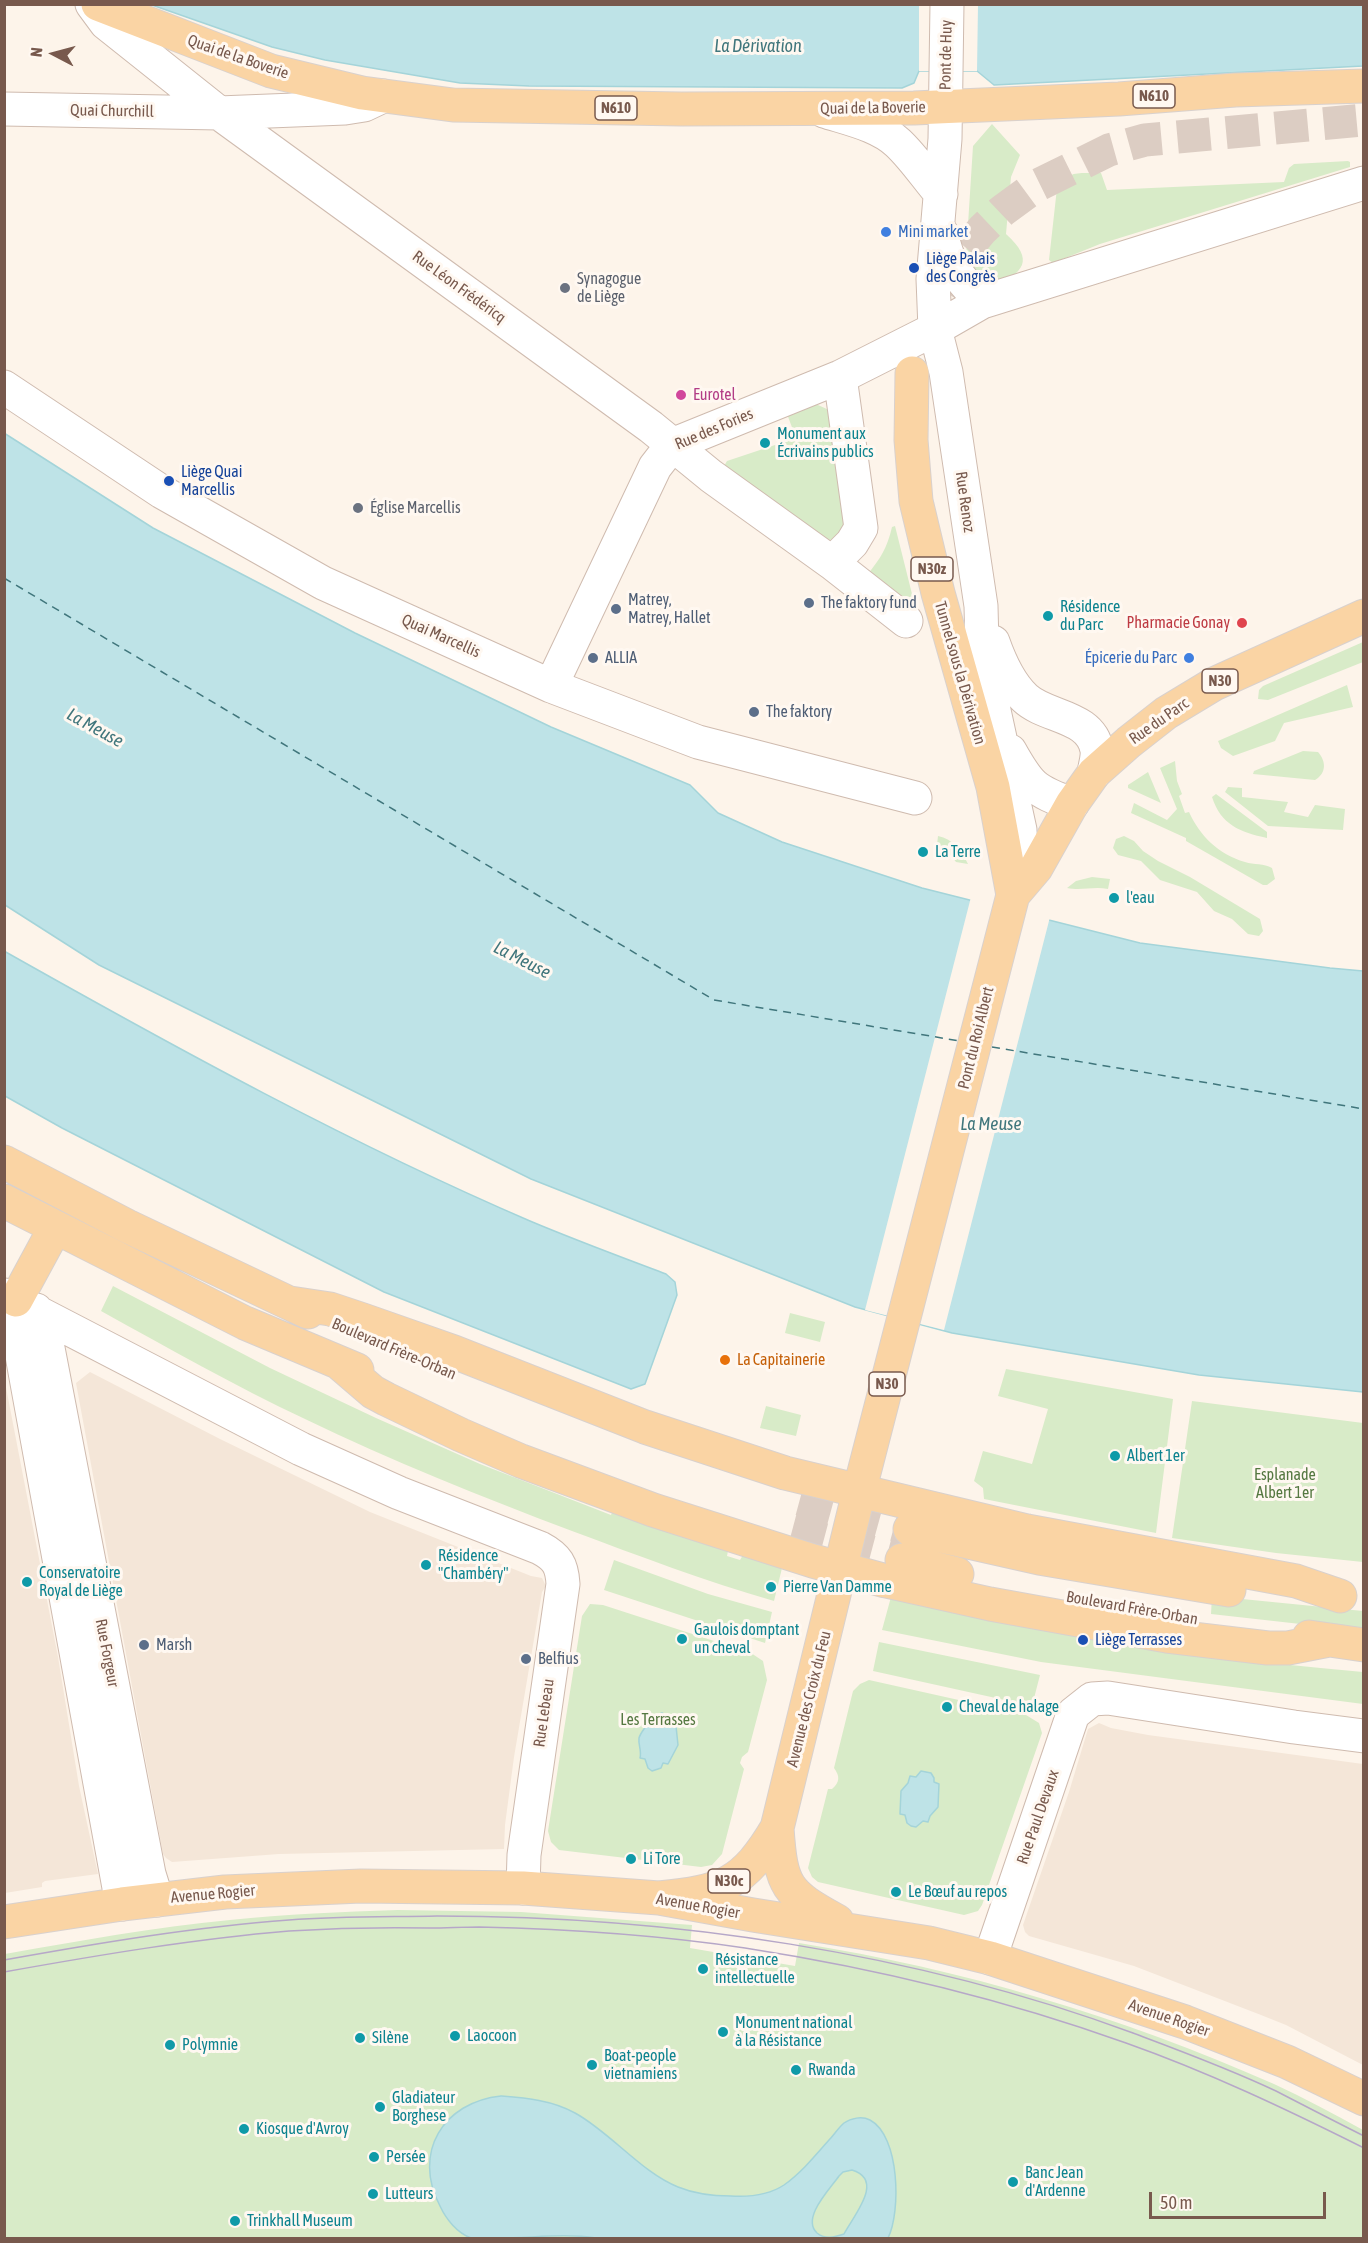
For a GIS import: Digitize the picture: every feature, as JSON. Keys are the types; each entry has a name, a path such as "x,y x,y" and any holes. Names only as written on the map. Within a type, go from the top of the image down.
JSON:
{"main road":[{"name":"Quai de la Boverie","path":"98,4 271,71 362,93 453,105 817,109 1119,99 1235,90 1364,86"},
{"name":"Tunnel sous la Dérivation","path":"912,373 910,440 916,501 940,603 993,787 1011,901"},
{"name":"Rue du Parc","path":"1011,901 1036,868 1072,804 1094,773 1129,742 1166,713 1214,684 1364,616"},
{"name":"Pont du Roi Albert","path":"859,1492 1011,901"},
{"name":"Boulevard Frère-Orban","path":"4,1162 127,1226 398,1352 606,1436 800,1499"},
{"name":"Boulevard Frère-Orban","path":"4,1201 245,1323 529,1442 700,1503 792,1531"},
{"path":"19,1302 65,1233"},
{"path":"290,1303 330,1309 363,1320 453,1352 645,1427 785,1473 1027,1531 1296,1581 1352,1597"},
{"path":"338,1362 373,1392 521,1461 653,1510 841,1569 990,1604 1167,1636 1268,1648 1306,1645 1329,1640"},
{"path":"841,1569 859,1492"},
{"name":"Boulevard Frère-Orban","path":"910,1528 1018,1554 1182,1584 1277,1594 1352,1597"},
{"name":"Boulevard Frère-Orban","path":"902,1560 1049,1593 1364,1645"},
{"name":"Avenue des Croix du Feu","path":"777,1828 841,1569"},
{"path":"777,1828 784,1878 791,1890 806,1904 852,1929"},
{"name":"N30c","path":"659,1898 695,1895 719,1887 743,1874 762,1853 777,1828"},
{"name":"Avenue Rogier","path":"4,1922 122,1904 225,1892 361,1886 523,1888 659,1898 753,1915 852,1929 929,1943 990,1958 1185,2022 1287,2062 1364,2099"}],"street":[{"name":"Rue Léon Frédéricq","path":"92,4 106,23 219,113 651,427 711,476 906,621"},
{"name":"Pont de Huy","path":"945,106 947,4"},
{"name":"Quai de la Boverie","path":"219,113 345,108 364,105 383,96"},
{"name":"Rue Renoz","path":"945,106 940,208 933,279 934,329 946,372 981,606 984,655 1020,830 1020,859 1011,901"},
{"name":"Quai Churchill","path":"4,109 219,113"},
{"path":"817,109 864,124 898,143 940,208 950,264 982,302"},
{"path":"934,329 982,302 1364,183"},
{"name":"Rue des Fories","path":"551,686 655,467 672,445 840,377 934,329"},
{"path":"831,563 852,543 861,528 840,377"},
{"name":"Quai Marcellis","path":"4,387 162,492 323,583 551,686 698,742 915,798"},
{"path":"981,606 1008,678 1025,698 1036,706 1070,719 1091,736 1097,751 1094,773"},
{"path":"999,731 1024,776 1047,796 1072,804"},
{"name":"Rue Forgeur","path":"19,1302 14,1310 38,1364 127,1842 122,1904"},
{"name":"Rue Lebeau","path":"19,1302 301,1449 399,1493 551,1554 562,1569 563,1584 524,1855 523,1888"},
{"name":"Rue Paul Devaux","path":"990,1958 1072,1714 1092,1699 1108,1698 1364,1736"},
{"name":"Rue Forgeur","path":"127,1842 149,1874 157,1900"}],"shaded area":[{"path":"90,1372 370,1512 531,1576 542,1578 546,1586 542,1592 514,1757 504,1849 279,1854 172,1862 166,1858 163,1854 76,1383"},
{"path":"4,1377 58,1657 79,1786 98,1874 45,1881 42,1887 5,1893"},
{"path":"1099,1723 1111,1728 1148,1735 1363,1764 1363,2065 1286,2025 1261,2015 1134,1966 1029,1936 1025,1932 1023,1925 1088,1729"}],"green space":[{"path":"992,124 1020,155 1011,177 1006,234 1021,251 1023,258 1018,271 993,286 993,279 976,271 966,256 973,146"},
{"path":"1348,161 1350,167 1100,244 1053,263 1049,260 1057,188 1071,175 1101,173 1107,190 1284,182 1289,168 1294,164"},
{"path":"808,405 818,405 829,410 847,517 839,536 830,540 821,539 723,468 727,461 796,438 787,414"},
{"path":"895,526 916,610 867,575 883,552 892,527"},
{"path":"1363,642 1363,662 1268,700 1258,699 1259,690 1263,686"},
{"path":"1347,685 1353,707 1284,723 1275,741 1233,756 1221,748 1218,741"},
{"path":"1303,751 1318,752 1323,759 1322,774 1315,780 1253,774 1254,771"},
{"path":"1175,761 1177,781 1182,794 1179,796 1185,813 1189,812 1204,836 1218,849 1235,859 1272,868 1275,879 1263,885 1186,841 1186,838 1131,813 1134,803 1167,820 1177,809 1160,768"},
{"path":"1148,772 1161,803 1128,788 1128,785"},
{"path":"1228,787 1242,788 1242,797 1288,802 1284,812 1308,817 1315,805 1345,809 1343,830 1268,826 1225,792"},
{"path":"1216,794 1267,832 1267,838 1240,830 1226,821 1212,797"},
{"path":"938,836 956,846 968,864 956,862 949,853 937,845"},
{"path":"1124,836 1134,841 1143,851 1158,861 1190,877 1260,919 1263,931 1259,936 1248,934 1232,919 1214,911 1197,892 1160,880 1141,861 1118,855 1113,848 1116,839"},
{"path":"1092,877 1110,879 1108,889 1067,888 1076,881"},
{"path":"113,1286 270,1368 480,1464 611,1515 613,1510 728,1551 727,1556 740,1560 743,1555 782,1568 774,1601 672,1568 471,1492 305,1419 227,1380 101,1311"},
{"path":"790,1313 825,1322 820,1342 785,1333"},
{"path":"1006,1369 1173,1399 1156,1533 984,1499 983,1488 974,1481 983,1451 1032,1464 1048,1409 998,1396"},
{"name":"Esplanade Albert 1er","path":"1192,1401 1363,1423 1363,1562 1276,1553 1172,1538"},
{"path":"766,1406 801,1415 796,1436 760,1428"},
{"path":"614,1560 708,1594 772,1612 765,1643 604,1590"},
{"path":"1212,1596 1363,1611 1363,1631 1211,1614"},
{"path":"891,1597 1007,1624 1151,1648 1363,1672 1363,1704 1041,1662 882,1630"},
{"name":"Les Terrasses","path":"590,1604 603,1605 751,1653 763,1661 767,1680 748,1752 742,1757 740,1763 744,1769 722,1854 712,1865 701,1867 559,1850 551,1842 548,1831 582,1616"},
{"path":"879,1642 1040,1675 1032,1706 873,1671"},
{"path":"869,1680 1026,1715 1039,1723 1042,1733 978,1911 964,1915 818,1882 812,1877 808,1868 828,1789 832,1789 838,1781 834,1768 853,1691 860,1684"},
{"path":"398,1910 521,1912 692,1925 690,1948 795,1966 799,1943 860,1954 981,1981 1159,2037 1274,2084 1363,2130 1363,2238 5,2238 5,1954 202,1923 293,1915"}],"water":[{"name":"La Dérivation","path":"152,5 1363,5 1363,66 994,85 977,71 919,71 914,83 902,88 529,86 460,83 325,60 272,47"},
{"name":"La Meuse","path":"4,433 153,528 355,633 551,727 690,785 718,813 782,842 922,888 1140,943 1363,971 1363,1392 1199,1375 952,1333 855,1307 531,1179 99,965 5,905"},
{"path":"4,951 198,1058 396,1160 530,1221 666,1274 675,1282 677,1295 645,1384 631,1389 384,1292 62,1128 5,1096"},
{"path":"662,1713 669,1717 671,1725 676,1726 678,1745 668,1764 663,1763 661,1768 652,1771 648,1768 645,1759 640,1758 639,1738 649,1720 653,1721 657,1715"},
{"path":"921,1771 931,1773 934,1782 939,1784 938,1807 928,1822 923,1821 916,1827 907,1823 905,1815 900,1814 901,1791 908,1783 910,1776 916,1777"},
{"path":"501,2096 539,2100 566,2109 588,2121 665,2181 691,2191 718,2196 751,2196 784,2185 802,2170 844,2123 864,2118 880,2129 892,2158 896,2193 892,2226 888,2238 560,2236 471,2238 457,2229 442,2211 432,2186 430,2167 432,2149 438,2133 449,2119 463,2108 481,2100","holes":["852,2170 862,2175 867,2190 860,2208 844,2234 827,2237 817,2233 812,2220 815,2212 839,2176 843,2172"]}],"pier":[{"path":"919,5 978,5 977,71 919,71"},
{"path":"971,897 1050,917 944,1330 865,1310"}],"ferry route":[{"path":"4,578 714,1000 960,1041"},
{"path":"992,1047 1364,1109"}],"tunnel":[{"path":"941,290 961,255 1002,211 1036,186 1109,150 1145,140 1364,120"},
{"path":"800,1499 910,1529"},
{"path":"792,1531 902,1560"}],"tram line":[{"path":"4,1960 182,1931 326,1918 437,1916 525,1918 613,1923 702,1932 790,1944 878,1960 1050,2005 1133,2033 1223,2068 1276,2091 1364,2136"},
{"path":"4,1972 182,1943 253,1934 324,1929 512,1928 612,1933 712,1943 890,1975 1033,2012 1157,2054 1276,2105 1364,2148"}],"place":[{"name":"Mini market","path":"886,232"},
{"name":"Liège Palais des Congrès","path":"914,268"},
{"name":"Synagogue de Liège","path":"565,288"},
{"name":"Eurotel","path":"681,395"},
{"name":"Monument aux Écrivains publics","path":"765,443"},
{"name":"Liège Quai Marcellis","path":"169,481"},
{"name":"Église Marcellis","path":"358,508"},
{"name":"The faktory fund","path":"809,603"},
{"name":"Matrey, Matrey, Hallet","path":"616,609"},
{"name":"Résidence du Parc","path":"1048,616"},
{"name":"Pharmacie Gonay","path":"1242,623"},
{"name":"ALLIA","path":"593,658"},
{"name":"Épicerie du Parc","path":"1189,658"},
{"name":"The faktory","path":"754,712"},
{"name":"La Terre","path":"923,852"},
{"name":"l'eau","path":"1114,898"},
{"name":"La Capitainerie","path":"725,1360"},
{"name":"Albert 1er","path":"1115,1456"},
{"name":"Résidence \"Chambéry\"","path":"426,1565"},
{"name":"Conservatoire Royal de Liège","path":"27,1582"},
{"name":"Pierre Van Damme","path":"771,1587"},
{"name":"Gaulois domptant un cheval","path":"682,1639"},
{"name":"Liège Terrasses","path":"1083,1640"},
{"name":"Marsh","path":"144,1645"},
{"name":"Belfius","path":"526,1659"},
{"name":"Cheval de halage","path":"947,1707"},
{"name":"Li Tore","path":"631,1859"},
{"name":"Le Bœuf au repos","path":"896,1892"},
{"name":"Résistance intellectuelle","path":"703,1969"},
{"name":"Monument national à la Résistance","path":"723,2032"},
{"name":"Laocoon","path":"455,2036"},
{"name":"Silène","path":"360,2038"},
{"name":"Polymnie","path":"170,2045"},
{"name":"Boat-people vietnamiens","path":"592,2065"},
{"name":"Rwanda","path":"796,2070"},
{"name":"Gladiateur Borghese","path":"380,2107"},
{"name":"Kiosque d'Avroy","path":"244,2129"},
{"name":"Persée","path":"374,2157"},
{"name":"Banc Jean d'Ardenne","path":"1013,2182"},
{"name":"Lutteurs","path":"373,2194"},
{"name":"Trinkhall Museum","path":"235,2221"}]}
